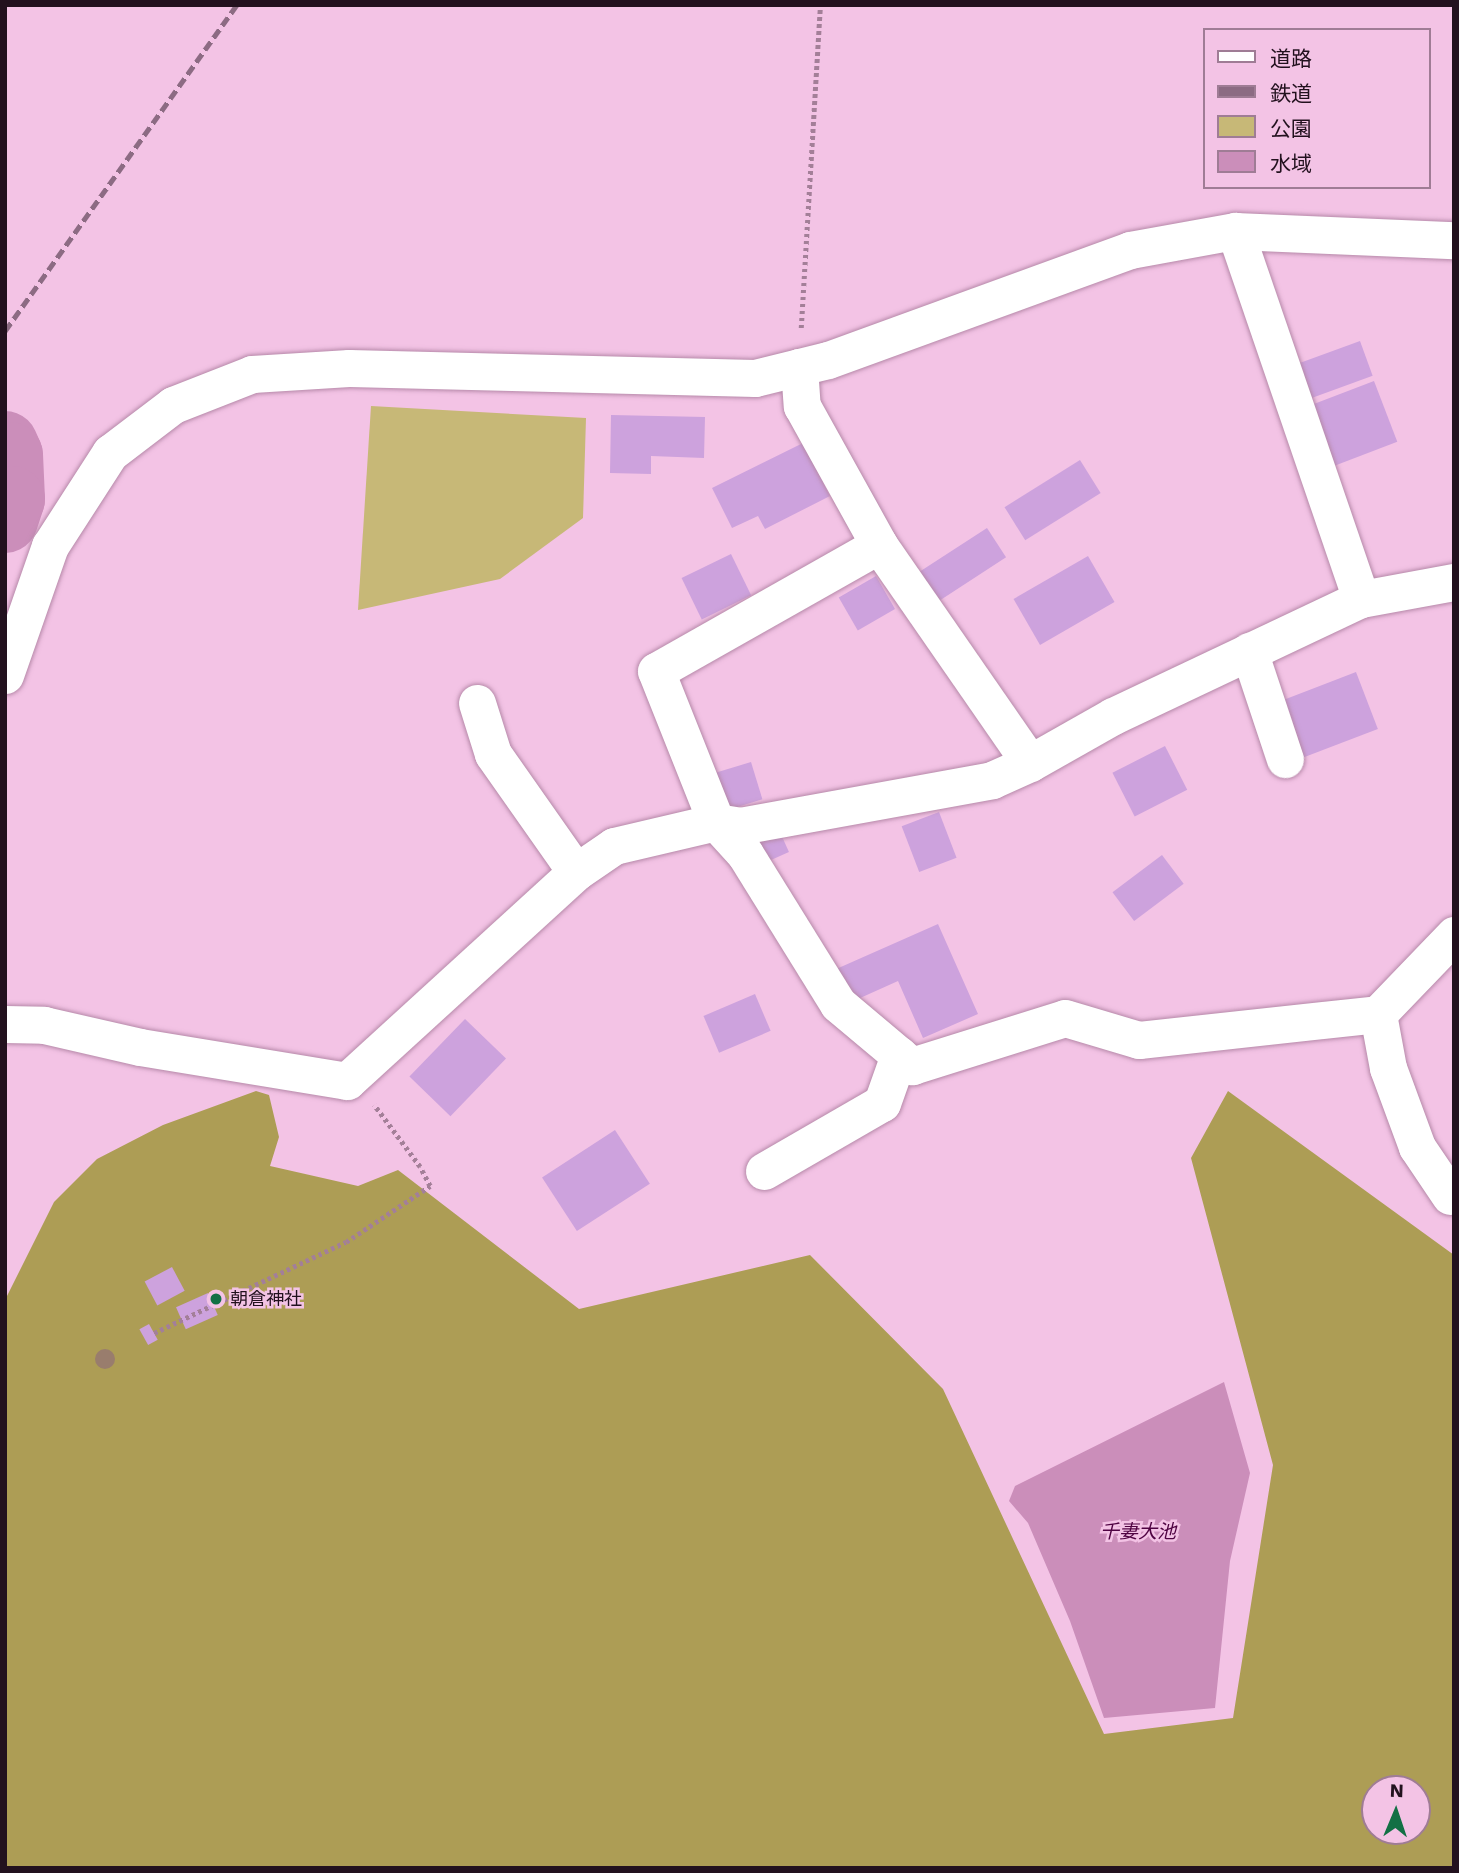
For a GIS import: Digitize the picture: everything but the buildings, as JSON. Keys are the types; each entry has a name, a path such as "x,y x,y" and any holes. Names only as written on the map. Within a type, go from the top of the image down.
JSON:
{"street":[{"path":"1235,231 1361,599"},
{"path":"5,676 50,546 110,453 173,405 253,374 349,368 755,378 828,360 1130,250 1235,231 1454,240"},
{"path":"799,367 802,406 879,545 1030,763"},
{"path":"879,545 656,671 716,822 745,854 838,1004 912,1066 1065,1018 1139,1040 1378,1014 1454,935"},
{"path":"5,1024 44,1026 140,1047 347,1081 576,872 614,846 716,822 740,826 992,780 1030,763 1114,716 1361,599 1454,582"},
{"path":"1249,652 1285,759"},
{"path":"477,703 493,754 576,872"},
{"path":"1378,1014 1388,1068 1416,1147 1450,1196"},
{"path":"764,1171 882,1103 899,1055"}],"path":[{"path":"799,367 820,5"},
{"path":"154,1333 346,1242 430,1186 420,1167 352,1076"}],"green space":[{"path":"371,406 586,418 583,518 500,579 358,610"}],"shaded area":[{"path":"256,1091 269,1095 279,1137 270,1166 358,1186 398,1170 579,1309 810,1255 943,1389 1104,1734 1233,1718 1273,1465 1191,1158 1228,1091 1454,1255 1454,1868 5,1868 5,1300 54,1202 97,1159 163,1125"}],"water":[{"name":"千妻大池","path":"1224,1382 1250,1473 1230,1561 1215,1708 1104,1718 1070,1621 1028,1523 1009,1501 1015,1486"}],"waterway":[{"path":"5,444 10,455 12,499 5,520"}],"railway":[{"path":"5,331 237,5"}],"place":[{"name":"朝倉神社","path":"216,1299"}]}
